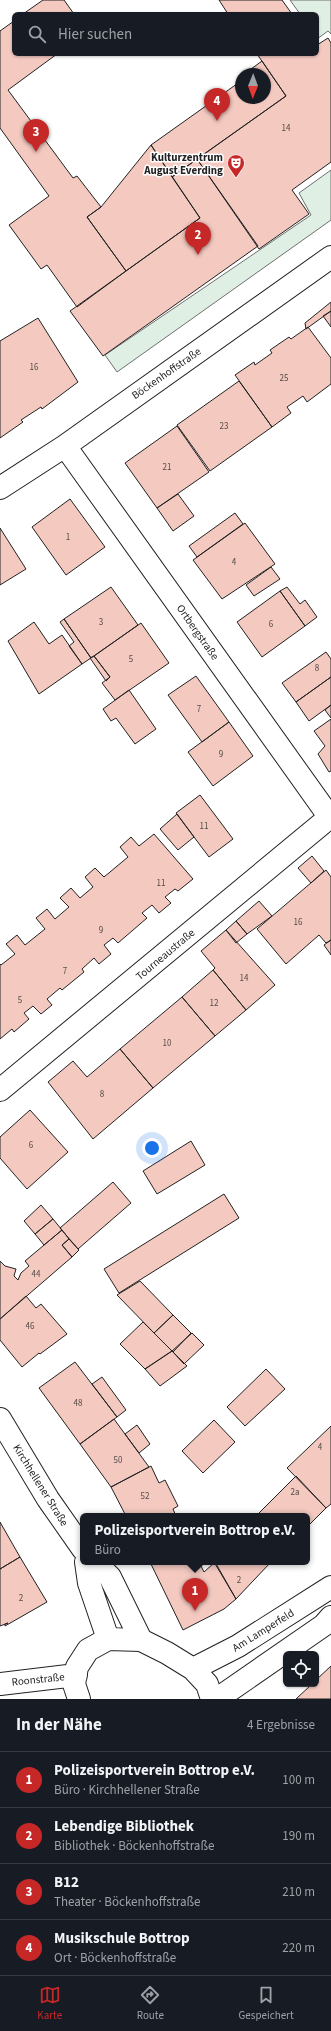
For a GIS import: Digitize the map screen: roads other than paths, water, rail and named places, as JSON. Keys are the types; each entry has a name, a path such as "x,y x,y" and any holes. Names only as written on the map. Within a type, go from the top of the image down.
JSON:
{"street":[{"name":"Böckenhoffstraße","path":"0,488 65,446 331,257"},
{"name":"Ortbergstraße","path":"65,446 330,818"},
{"name":"Tourneaustraße","path":"0,1090 330,818"},
{"name":"Kirchhellener Straße","path":"0,1419 48,1499 80,1545"},
{"path":"86,1565 89,1583 108,1640"},
{"path":"98,1565 110,1577 141,1640"},
{"name":"Am Lamperfeld","path":"193,1669 238,1646 331,1587"},
{"path":"217,1699 324,1625 331,1617"},
{"path":"79,1699 74,1684 77,1667 88,1650 108,1640 141,1640 167,1653 193,1669 207,1684 212,1699"},
{"name":"Roonstraße","path":"0,1684 76,1675"}],"place":[{"name":"Musikschule Bottrop","path":"217,121"},
{"name":"B12","path":"36,152"},
{"name":"Kulturzentrum August Everding","path":"236,178"},
{"name":"Lebendige Bibliothek","path":"198,255"},
{"name":"Polizeisportverein Bottrop e.V.","path":"195,1611"}]}
